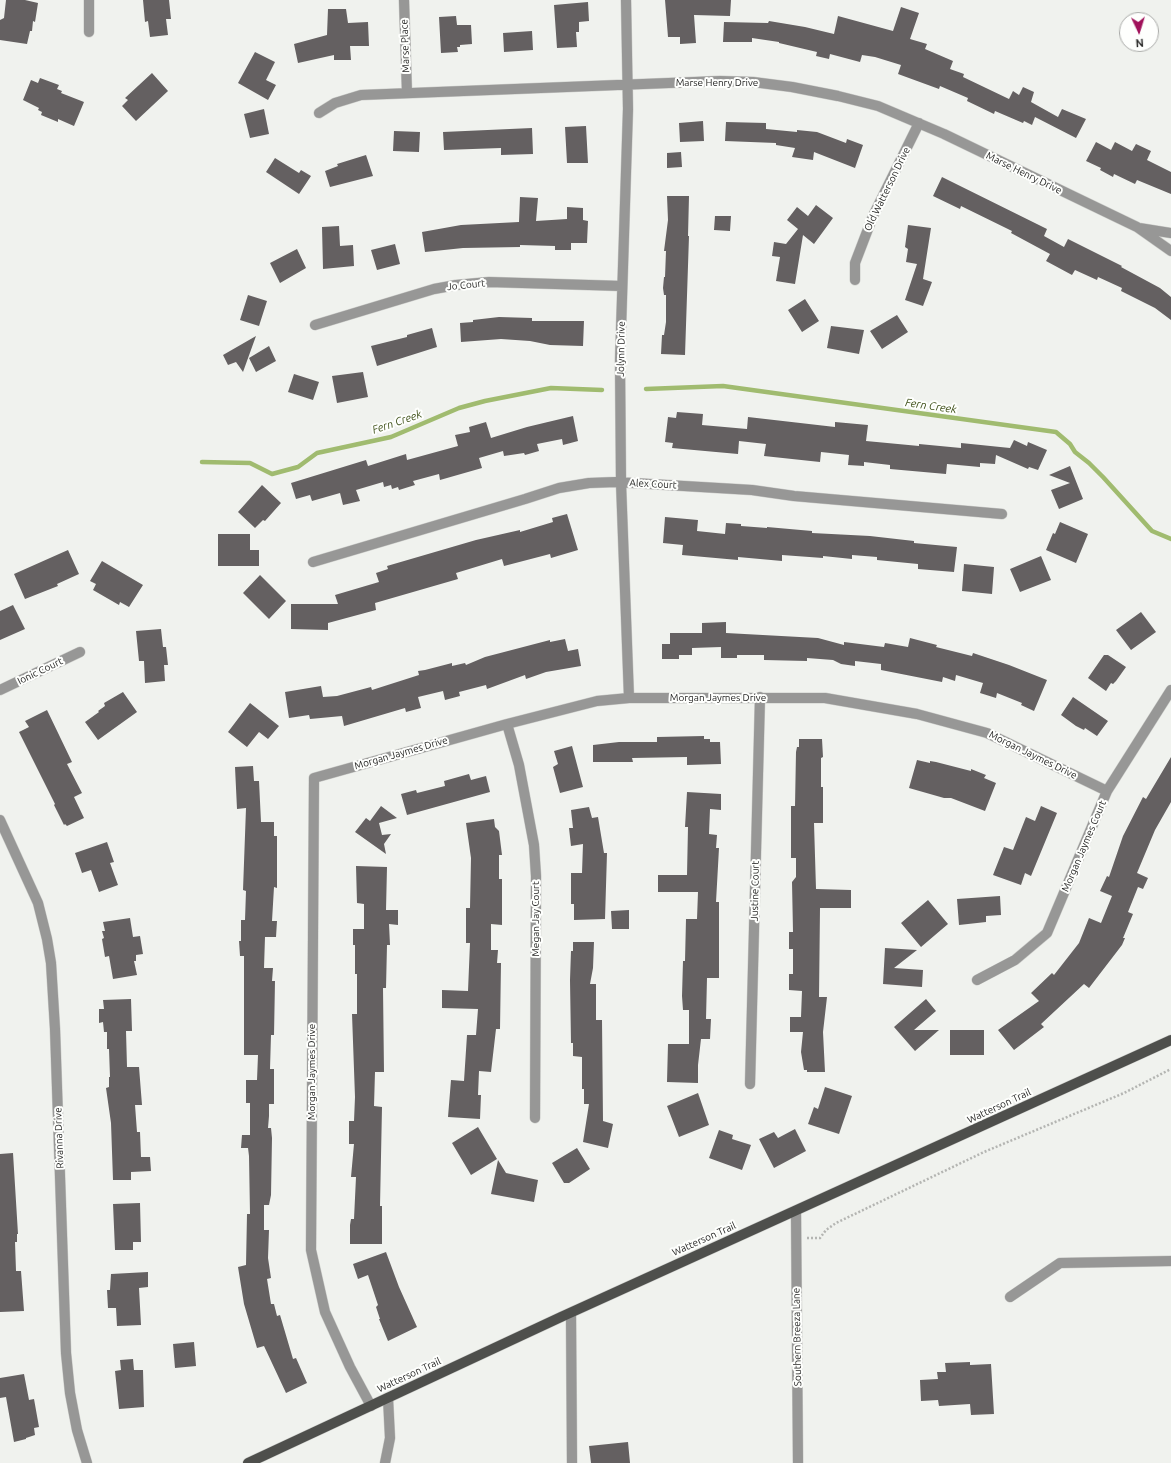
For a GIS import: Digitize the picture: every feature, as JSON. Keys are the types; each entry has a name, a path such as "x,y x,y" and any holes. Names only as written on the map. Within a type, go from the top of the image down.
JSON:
{"main road":[{"name":"Watterson Trail","path":"248,1463 571,1312 1171,1040"}],"street":[{"path":"89,0 89,32"},
{"name":"Marse Place","path":"404,0 407,93"},
{"name":"Jolynn Drive","path":"626,0 629,63 620,361 621,483 629,698"},
{"name":"Marse Henry Drive","path":"319,113 335,103 361,95 720,81 753,82 792,87 878,106 919,123 1137,227 1171,251"},
{"name":"Old Watterson Drive","path":"854,280 855,263 873,216 919,123"},
{"name":"Marse Henry Drive","path":"1137,227 1171,233"},
{"name":"Jo Court","path":"315,325 434,289 456,285 489,282 622,286"},
{"name":"Alex Court","path":"313,562 559,488 589,483 621,483 752,490 794,496 1002,514"},
{"name":"Ionic Court","path":"0,690 80,652"},
{"name":"Morgan Jaymes Court","path":"976,980 1015,960 1047,933 1107,791 1171,690"},
{"name":"Justine Court","path":"750,1084 760,697"},
{"name":"Morgan Jaymes Drive","path":"371,1406 350,1367 325,1312 311,1250 314,778 506,724 597,701 629,698 825,698 917,714 987,733 1107,791"},
{"name":"Megan Jay Court","path":"506,724 519,765 534,845 536,876 535,1118"},
{"name":"Rivanna Drive","path":"0,820 29,881 38,904 47,939 51,963 55,1030 66,1353 70,1393 77,1430 87,1463"},
{"name":"Southern Breeza Lane","path":"796,1211 798,1463"},
{"path":"1010,1297 1060,1263 1171,1261"},
{"path":"571,1312 572,1463"},
{"path":"385,1463 390,1438 388,1398"}],"path":[{"path":"796,1237 820,1238 826,1230 836,1222 984,1152 1124,1093 1171,1069"}],"building":[{"path":"6,0 25,0 38,3 35,22 33,21 32,31 30,31 27,44 0,40 0,20 4,18"},
{"path":"143,0 169,0 171,19 166,19 168,35 150,37 148,21 145,22"},
{"path":"665,0 731,0 730,16 694,15 696,43 680,44 680,37 668,37"},
{"path":"588,2 589,21 579,22 579,32 576,32 577,47 557,48 554,5"},
{"path":"901,7 919,13 910,39 927,44 925,49 953,61 950,69 964,74 963,77 1009,99 1013,91 1019,95 1023,87 1034,92 1031,102 1058,117 1062,109 1086,119 1076,138 1035,117 1032,125 1024,121 1023,123 995,111 994,114 967,101 968,98 940,86 939,89 898,74 901,65 875,57 862,55 860,62 830,54 829,59 816,56 817,52 779,42 752,38 752,42 723,42 724,22 768,23 769,21 834,34 838,16 893,31"},
{"path":"328,9 346,9 348,23 368,22 369,46 350,46 351,60 334,60 334,55 298,63 294,44 327,35"},
{"path":"456,16 457,25 471,25 472,44 460,45 460,47 457,47 458,52 441,53 439,17"},
{"path":"532,31 533,50 504,52 503,33"},
{"path":"255,52 275,62 266,80 276,85 268,100 238,83"},
{"path":"152,73 168,91 136,121 122,106 128,100 125,98"},
{"path":"40,78 59,85 57,89 62,91 61,93 84,102 74,126 58,119 58,122 41,115 42,112 38,110 39,108 23,100 31,80 38,83"},
{"path":"264,109 269,134 250,138 244,114"},
{"path":"703,121 704,141 680,142 679,123"},
{"path":"726,122 766,123 766,129 817,132 846,143 847,139 863,145 855,168 814,152 813,160 792,157 795,148 776,145 776,143 725,141"},
{"path":"586,126 588,163 567,163 565,127"},
{"path":"532,128 533,154 501,155 501,148 444,150 443,132"},
{"path":"394,131 420,132 419,152 393,151"},
{"path":"1096,142 1111,150 1115,142 1132,151 1136,144 1151,151 1147,160 1171,172 1171,194 1137,180 1135,184 1114,174 1113,177 1100,170 1101,168 1086,161"},
{"path":"681,152 682,167 667,168 667,153"},
{"path":"366,155 373,176 330,187 325,171 338,166 337,164"},
{"path":"275,158 299,173 301,170 311,176 299,194 266,172"},
{"path":"942,177 1047,229 1044,236 1064,247 1068,239 1122,266 1121,267 1160,288 1171,297 1171,320 1155,308 1121,291 1122,288 1098,277 1097,280 1075,270 1072,275 1046,261 1050,254 1011,233 1012,231 961,206 960,209 933,196"},
{"path":"667,196 689,196 685,355 661,354 662,335 664,335 666,322 666,295 664,295 663,288 666,251 664,251 668,220"},
{"path":"520,197 538,198 536,221 567,219 567,207 583,208 583,220 588,221 587,243 571,243 571,250 555,250 555,246 520,245 520,247 463,248 425,252 422,232 461,225 519,222"},
{"path":"816,205 833,218 814,244 803,235 795,284 776,281 780,257 772,256 774,242 786,244 798,229 787,220 797,207 808,216"},
{"path":"715,216 731,216 730,231 714,230"},
{"path":"908,225 931,228 923,279 932,282 923,306 905,300 917,264 906,262 908,249 905,247"},
{"path":"339,226 340,246 353,245 354,266 323,269 322,227"},
{"path":"395,244 400,264 377,270 371,250"},
{"path":"297,249 306,268 280,283 270,263"},
{"path":"248,295 267,301 259,326 240,320"},
{"path":"805,299 819,321 802,332 788,310"},
{"path":"897,315 908,332 882,349 870,331"},
{"path":"499,317 532,318 532,321 584,321 583,346 550,345 530,341 501,339 461,342 460,323"},
{"path":"831,326 864,330 859,354 827,348"},
{"path":"432,328 437,347 377,366 371,346 407,337 407,335"},
{"path":"256,336 243,372 236,362 228,365 223,355"},
{"path":"269,346 276,361 256,372 249,358"},
{"path":"363,372 368,397 337,403 332,376"},
{"path":"294,374 319,382 313,400 288,392"},
{"path":"677,412 703,414 702,425 747,429 748,417 835,427 835,422 868,425 866,441 961,448 961,443 1010,448 1014,440 1027,446 1028,442 1047,450 1038,470 1029,467 1028,469 996,455 995,464 980,463 980,467 947,464 946,474 890,469 890,465 864,462 864,466 848,465 849,455 821,452 820,462 764,456 766,444 739,441 738,454 672,448 673,443 665,442 668,417 676,418"},
{"path":"573,416 578,441 563,445 562,439 537,444 539,451 525,455 524,453 504,456 503,451 479,458 482,468 440,480 439,474 413,481 415,485 399,490 398,487 392,489 391,485 384,487 383,482 356,490 360,501 343,505 340,493 312,501 310,495 296,499 291,483 366,460 368,466 406,454 407,460 458,446 455,435 470,432 469,427 486,422 491,438 527,427"},
{"path":"1070,466 1083,499 1059,509 1051,490 1070,483 1049,475"},
{"path":"262,485 281,503 265,521 263,520 255,528 238,512"},
{"path":"567,514 578,550 551,558 550,554 504,566 502,559 456,573 458,579 375,603 376,610 328,623 328,630 291,629 291,604 338,604 335,595 379,582 376,573 388,569 387,566 476,540 520,530 520,532 553,522 552,518"},
{"path":"665,517 698,520 697,531 725,534 726,523 741,524 741,526 812,531 812,533 870,536 914,541 914,543 957,547 954,572 918,569 918,564 877,560 877,557 852,555 852,559 823,556 823,558 782,555 782,561 738,557 738,560 682,555 683,545 663,543"},
{"path":"1060,522 1088,534 1076,563 1046,550 1053,533 1055,534"},
{"path":"218,534 250,534 250,550 259,550 259,566 218,566"},
{"path":"68,550 79,574 57,584 58,586 25,599 14,574"},
{"path":"1041,556 1051,580 1020,592 1010,569"},
{"path":"102,561 143,585 129,607 120,602 119,605 93,590 96,584 90,581"},
{"path":"964,564 994,567 992,594 962,591"},
{"path":"260,575 286,601 269,619 243,593"},
{"path":"13,605 25,629 0,640 0,611"},
{"path":"1141,612 1156,632 1131,650 1116,630"},
{"path":"726,622 726,633 818,638 844,645 844,642 884,647 885,643 908,647 910,638 937,645 936,647 972,656 973,653 1047,680 1034,711 1021,705 1022,703 997,693 996,698 980,693 983,683 956,675 955,681 943,677 942,682 881,670 881,664 855,661 855,666 841,664 833,660 807,658 807,661 764,660 764,655 737,655 737,658 721,658 721,647 692,648 692,655 679,655 679,659 662,659 662,644 670,644 670,633 702,633 702,623"},
{"path":"161,629 163,647 166,647 168,665 164,665 165,681 145,683 144,661 139,661 136,631"},
{"path":"565,639 568,651 578,649 581,666 546,672 526,679 525,675 487,689 486,685 459,692 460,696 445,700 443,691 418,697 421,708 406,712 405,708 344,726 342,716 310,719 309,715 289,718 285,692 321,686 323,697 337,696 371,687 372,690 419,675 418,671 452,663 452,666 465,663 466,665 485,657 550,640 550,642"},
{"path":"1104,655 1108,655 1126,667 1116,681 1113,684 1111,683 1106,691 1088,678"},
{"path":"123,692 137,712 98,740 85,722 105,706 104,703"},
{"path":"1073,697 1108,721 1097,736 1085,728 1084,730 1076,726 1061,715"},
{"path":"250,703 279,726 268,739 259,732 247,747 228,732"},
{"path":"47,710 72,762 67,764 82,793 74,797 84,818 67,826 65,824 64,825 19,732 29,727 25,721"},
{"path":"704,736 704,739 710,739 710,742 720,742 721,764 687,765 687,757 632,758 633,762 593,762 593,745 619,742 657,742 657,737"},
{"path":"799,739 822,739 823,757 821,758 821,787 823,787 823,823 814,823 816,889 851,890 851,908 820,908 819,997 827,997 823,1032 825,1072 807,1072 807,1070 804,1070 801,1052 803,1032 790,1032 790,1017 801,1017 802,991 789,990 789,974 793,974 793,949 789,949 789,932 793,932 792,882 796,877 796,858 791,858 791,806 795,806 796,752 797,747 799,747"},
{"path":"572,746 583,787 560,793 553,767 558,764 554,751"},
{"path":"1171,757 1171,802 1155,830 1137,873 1148,878 1143,889 1138,887 1128,912 1133,914 1123,938 1125,938 1122,945 1089,988 1084,984 1041,1024 1044,1027 1014,1050 998,1030 1039,1001 1031,993 1052,973 1054,975 1079,943 1089,918 1101,923 1112,896 1100,891 1107,876 1109,877 1123,836 1143,797 1146,799"},
{"path":"917,760 930,763 930,761 936,762 971,771 971,769 986,775 984,778 996,783 985,811 951,798 944,798 909,788"},
{"path":"253,766 254,781 259,781 261,822 274,822 274,836 277,836 277,888 274,887 272,921 277,921 276,937 265,937 264,968 273,968 272,981 275,981 274,1035 271,1035 270,1069 274,1069 274,1104 269,1104 268,1128 271,1128 272,1138 271,1195 269,1205 264,1205 264,1230 269,1230 268,1258 271,1278 267,1279 271,1304 274,1304 277,1316 280,1315 293,1359 296,1358 307,1383 286,1393 264,1346 257,1348 244,1304 238,1267 246,1265 247,1214 250,1214 248,1148 241,1148 242,1135 250,1135 250,1103 246,1103 246,1080 257,1080 258,1055 244,1055 244,956 240,956 239,941 241,941 241,920 245,920 246,891 243,890 246,808 237,809 235,767"},
{"path":"469,774 471,780 486,776 490,792 407,815 401,794 416,790 417,793 445,786 444,781"},
{"path":"687,792 721,794 721,810 710,809 709,834 717,835 716,848 719,848 716,902 719,902 719,978 707,978 706,1019 711,1019 710,1039 701,1039 698,1065 698,1083 667,1082 668,1044 689,1044 689,1010 683,1010 683,961 685,961 686,919 697,919 698,892 658,892 658,875 687,875 688,827 685,827"},
{"path":"381,806 397,818 379,823 382,835 391,834 384,844 386,854 355,832 366,818 370,821"},
{"path":"1041,806 1057,813 1031,876 1025,873 1021,885 993,875 1004,847 1013,850 1026,817 1035,821"},
{"path":"589,807 592,818 598,817 604,853 607,853 605,919 574,920 574,904 571,904 571,873 582,873 583,844 571,846 569,828 573,828 571,810"},
{"path":"494,819 495,827 499,831 502,855 499,855 499,879 502,879 502,925 491,924 491,950 498,950 497,963 501,963 500,1029 496,1029 491,1072 479,1071 478,1095 481,1095 480,1119 448,1117 451,1080 464,1081 467,1035 476,1035 478,1009 442,1008 442,990 468,991 470,943 466,943 466,908 470,908 471,858 466,823"},
{"path":"107,842 114,862 110,863 118,885 99,892 91,870 82,873 75,853"},
{"path":"356,866 387,867 386,910 398,910 398,925 389,924 390,945 387,945 386,988 383,988 384,1072 375,1072 374,1106 382,1107 380,1206 382,1206 382,1244 350,1244 350,1225 351,1219 354,1219 356,1177 351,1177 354,1144 349,1144 349,1121 354,1121 355,1097 352,1014 357,1014 357,974 355,974 355,945 353,945 353,929 364,929 364,904 357,903"},
{"path":"1000,896 1001,915 986,916 986,922 959,925 957,899"},
{"path":"928,900 948,924 921,947 901,923"},
{"path":"629,910 629,929 612,929 611,911"},
{"path":"130,918 133,937 140,936 143,954 136,955 136,961 134,961 137,975 113,979 109,956 105,957 102,939 104,938 102,931 105,931 103,922"},
{"path":"573,942 594,942 593,968 590,984 596,984 596,1020 602,1020 603,1121 613,1124 608,1148 583,1142 589,1104 584,1104 584,1089 582,1089 582,1057 573,1056 573,1043 571,1043 570,980 571,951 573,951"},
{"path":"885,948 917,950 894,968 923,970 922,987 883,984"},
{"path":"131,999 132,1031 126,1031 127,1067 139,1067 142,1105 135,1105 137,1132 140,1132 141,1157 150,1157 151,1171 131,1172 131,1180 113,1180 111,1123 106,1088 109,1087 110,1077 109,1049 107,1049 107,1032 104,1032 103,1022 99,1023 99,1009 104,1009 103,1000"},
{"path":"926,999 936,1011 914,1030 939,1030 915,1051 894,1027"},
{"path":"950,1030 984,1030 984,1055 950,1055"},
{"path":"825,1087 852,1096 839,1134 808,1124 814,1107 818,1109"},
{"path":"698,1093 709,1125 679,1137 667,1106"},
{"path":"478,1127 497,1159 471,1175 452,1143"},
{"path":"795,1129 806,1151 774,1168 759,1139 774,1132 778,1138"},
{"path":"719,1130 733,1135 732,1139 751,1145 742,1170 709,1158"},
{"path":"577,1148 590,1169 569,1183 564,1183 552,1163"},
{"path":"13,1153 18,1234 17,1242 15,1242 16,1271 21,1271 24,1311 0,1312 0,1154"},
{"path":"498,1160 506,1173 538,1180 534,1202 491,1194"},
{"path":"140,1203 141,1242 133,1242 133,1250 115,1250 113,1204"},
{"path":"386,1252 399,1287 417,1327 388,1341 379,1319 376,1307 378,1305 368,1275 358,1279 353,1264"},
{"path":"148,1272 148,1287 139,1288 141,1325 117,1326 116,1308 108,1308 107,1290 110,1290 111,1274"},
{"path":"194,1342 196,1366 175,1368 173,1344"},
{"path":"133,1359 134,1370 143,1370 144,1407 119,1409 115,1371 121,1370 120,1360"},
{"path":"970,1362 970,1365 991,1364 994,1414 971,1415 970,1404 939,1406 938,1400 921,1401 920,1380 938,1379 937,1372 946,1372 945,1363"},
{"path":"24,1374 29,1400 34,1399 39,1427 34,1428 35,1435 14,1442 6,1397 0,1398 0,1378"},
{"path":"628,1442 630,1463 591,1463 589,1446"}],"waterway":[{"name":"Fern Creek","path":"646,389 723,386 1056,432 1070,444 1075,452 1103,477 1152,531 1171,539"},
{"name":"Fern Creek","path":"202,462 250,463 272,474 298,467 317,453 391,437 459,408 485,401 551,388 602,390"}]}
